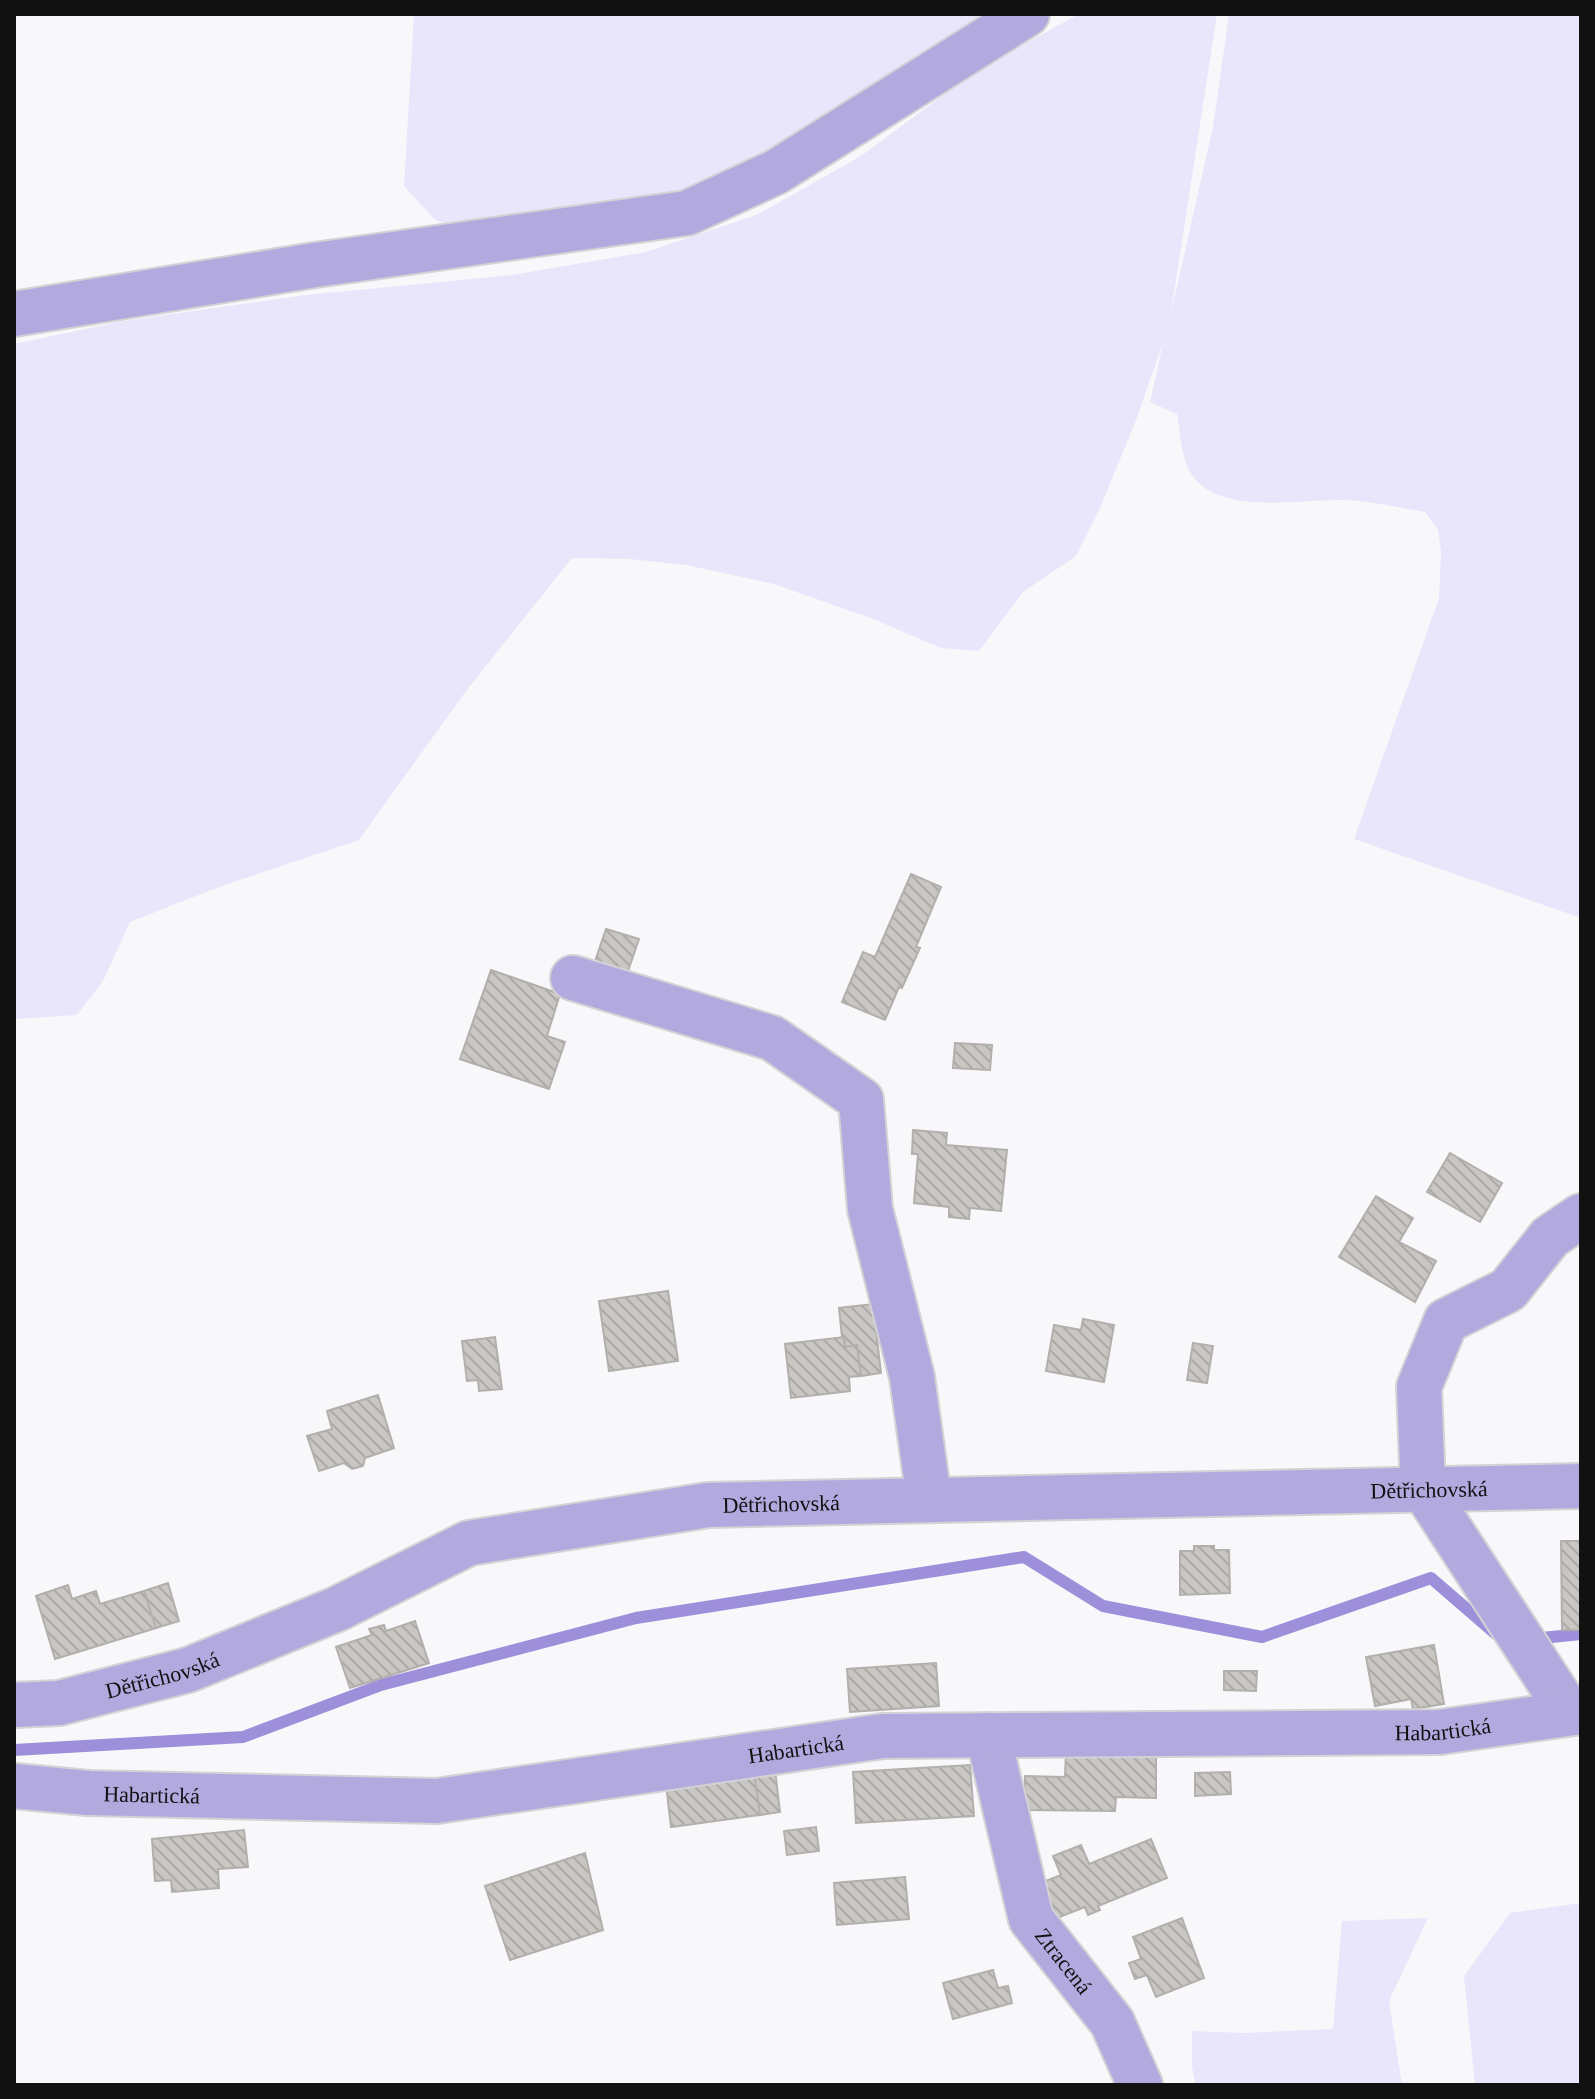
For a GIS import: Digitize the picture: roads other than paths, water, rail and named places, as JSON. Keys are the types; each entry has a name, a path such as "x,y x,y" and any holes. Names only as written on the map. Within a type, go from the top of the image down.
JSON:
{"street":[{"path":"14,314 315,265 687,213 776,172 1027,14"},
{"path":"573,978 772,1038 861,1100 870,1209 912,1377 929,1499"},
{"path":"1575,1712 1423,1488 1419,1387 1446,1321 1508,1290 1550,1237 1581,1216"},
{"name":"Dětřichovská","path":"14,1705 59,1703 188,1670 337,1609 469,1543 708,1505 1581,1486"},
{"name":"Habartická","path":"14,1786 88,1793 437,1801 883,1736 1440,1732 1575,1712"},
{"name":"Ztracená","path":"988,1735 1031,1919 1112,2022 1140,2085"}],"waterway":[{"path":"14,1750 243,1737 381,1685 636,1618 1024,1557 1103,1606 1262,1637 1431,1578 1497,1635"},
{"path":"1532,1639 1581,1634"}]}
